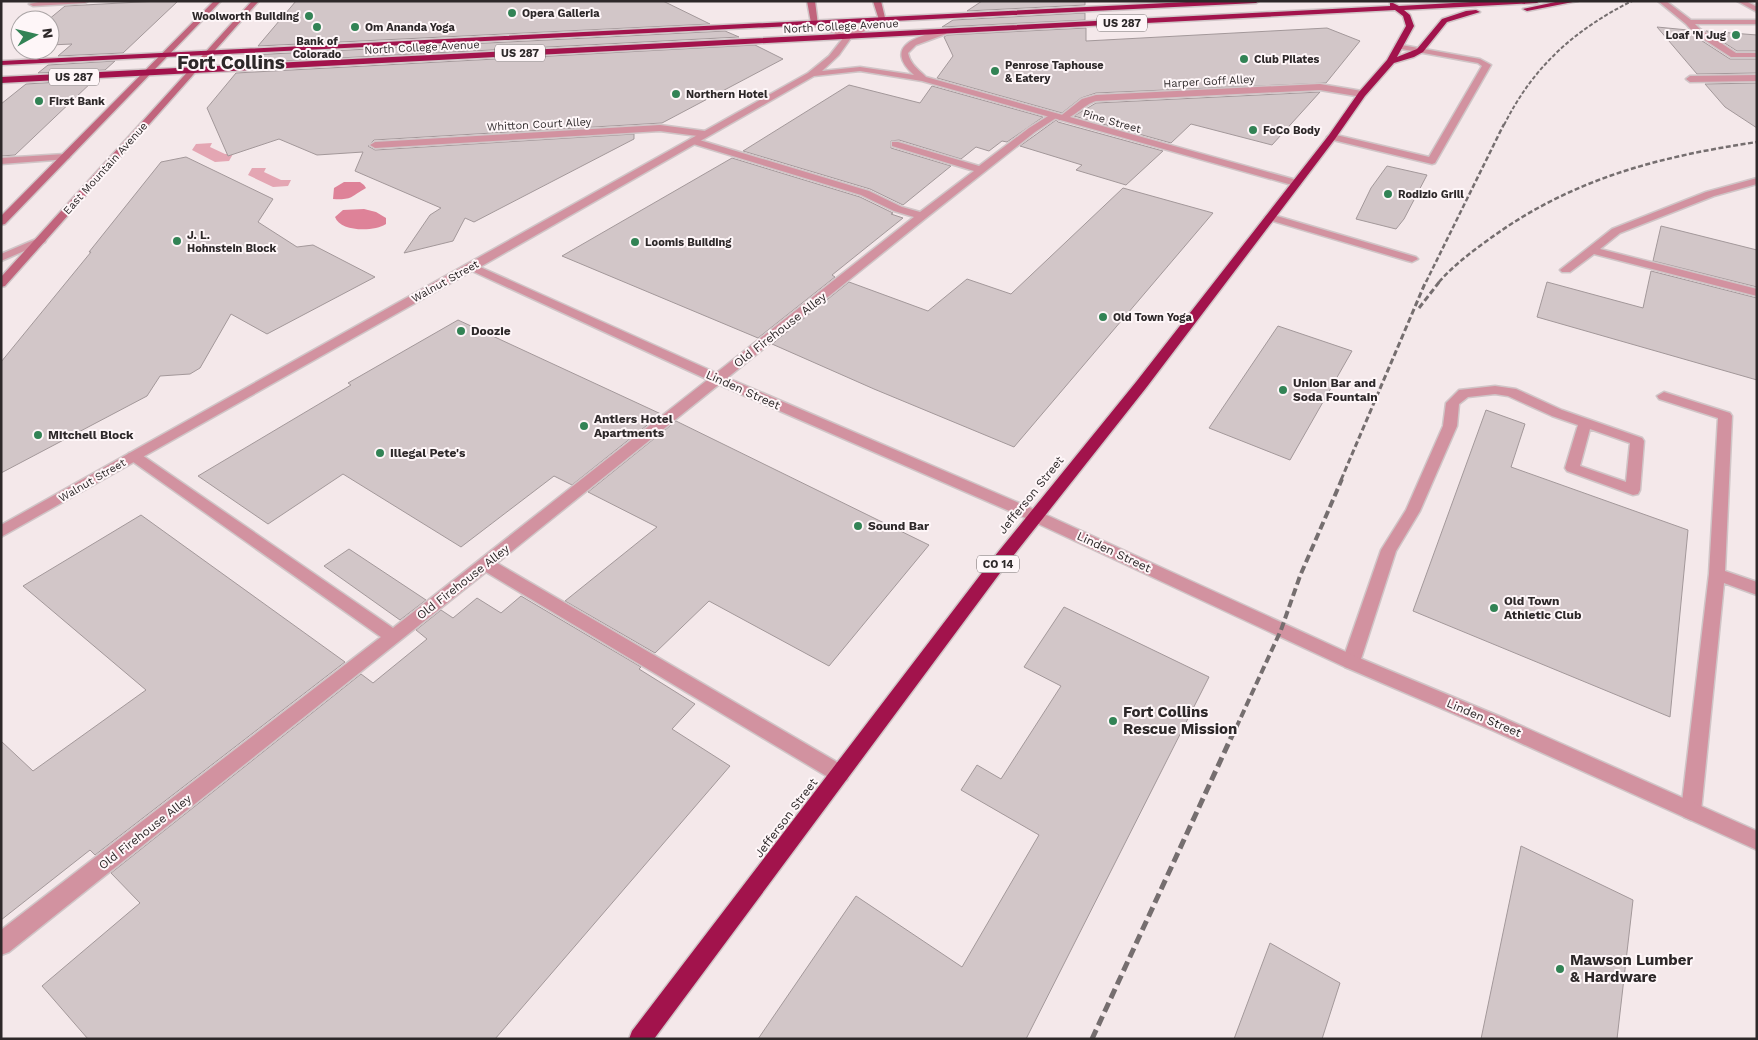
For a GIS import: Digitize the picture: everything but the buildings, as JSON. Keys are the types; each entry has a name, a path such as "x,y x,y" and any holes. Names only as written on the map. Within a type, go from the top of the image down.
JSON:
{"highway":[{"name":"North College Avenue","path":"166,54 883,20 1174,3 1256,1"},
{"name":"Jefferson Street","path":"640,1039 1035,516 1142,385 1332,137 1362,94 1391,61 1410,26 1406,15 1388,1"},
{"name":"North College Avenue","path":"147,73 1537,1"},
{"path":"1391,61 1417,53 1430,39 1438,25 1456,16 1537,9 1575,1"},
{"name":"US 287","path":"1,62 166,54"},
{"name":"US 287","path":"1,80 147,73"}],"street":[{"path":"35,2 85,1"},
{"path":"1,222 218,1"},
{"name":"East Mountain Avenue","path":"1,284 256,1"},
{"path":"811,1 815,23 848,36 883,20 876,1"},
{"path":"1660,1 1734,56 1757,55"},
{"path":"1740,1 1757,10"},
{"path":"1689,22 1757,22"},
{"name":"Pine Street","path":"923,79 908,68 903,61 903,54 906,48 912,44 943,32"},
{"name":"Walnut Street","path":"1,532 811,74 838,53 848,36"},
{"path":"1332,137 1432,161 1487,65 1480,61 1399,46"},
{"name":"Pine Street","path":"811,74 860,69 923,79 1296,183"},
{"path":"1690,79 1757,78"},
{"name":"Harper Goff Alley","path":"1058,117 1085,101 1096,98 1320,87 1362,94"},
{"name":"Old Firehouse Alley","path":"1,944 393,638 922,216 1032,130 1058,117"},
{"name":"Whitton Court Alley","path":"375,145 660,128 705,134"},
{"path":"693,141 866,193 898,208 922,216"},
{"path":"895,144 981,170"},
{"path":"1,161 65,157"},
{"path":"1566,270 1616,231 1710,194 1757,181"},
{"path":"1270,217 1412,259"},
{"path":"1,258 41,240"},
{"path":"1592,250 1757,293"},
{"name":"Linden Street","path":"471,267 718,379 1035,516 1351,662 1500,725 1757,840"},
{"path":"1351,662 1389,550 1413,511 1450,426 1453,403 1464,393 1495,390 1510,392 1557,413 1638,441 1633,490 1572,468 1585,423"},
{"path":"1664,396 1725,416 1717,574 1691,811"},
{"path":"134,456 393,638"},
{"path":"486,564 840,774"},
{"path":"1717,574 1757,589"}],"shaded area":[{"path":"212,143 210,147 225,154 233,154 229,161 215,162 192,150 196,144"},
{"path":"252,168 266,168 264,172 281,180 291,180 288,186 273,187 248,175"},
{"path":"344,182 360,182 366,188 348,198 333,199 334,188"},
{"path":"364,209 376,212 386,218 386,224 381,227 366,229 350,228 343,226 335,217 343,210"}],"railway":[{"path":"1504,125 1528,85 1557,52 1592,24 1632,1"},
{"path":"1426,282 1504,124"},
{"path":"1440,281 1468,255 1519,219 1583,186 1616,174 1684,155 1757,142"},
{"path":"1341,480 1426,281"},
{"path":"1419,308 1440,281"},
{"path":"1236,728 1281,630 1300,576 1342,479"},
{"path":"1092,1039 1236,727"}],"place":[{"name":"Opera Galleria","path":"512,13"},
{"name":"Woolworth Building","path":"309,16"},
{"name":"Bank of Colorado","path":"317,27"},
{"name":"Om Ananda Yoga","path":"355,27"},
{"name":"Loaf 'N Jug","path":"1736,35"},
{"name":"Club Pilates","path":"1244,59"},
{"name":"Penrose Taphouse & Eatery","path":"995,71"},
{"name":"Northern Hotel","path":"676,94"},
{"name":"First Bank","path":"39,101"},
{"name":"FoCo Body","path":"1253,130"},
{"name":"Rodizio Grill","path":"1388,194"},
{"name":"J. L. Hohnstein Block","path":"177,241"},
{"name":"Loomis Building","path":"635,242"},
{"name":"Old Town Yoga","path":"1103,317"},
{"name":"Doozie","path":"461,331"},
{"name":"Union Bar and Soda Fountain","path":"1283,390"},
{"name":"Antlers Hotel Apartments","path":"584,426"},
{"name":"Mitchell Block","path":"38,435"},
{"name":"Illegal Pete's","path":"380,453"},
{"name":"Sound Bar","path":"858,526"},
{"name":"Old Town Athletic Club","path":"1494,608"},
{"name":"Fort Collins Rescue Mission","path":"1113,721"},
{"name":"Mawson Lumber & Hardware","path":"1560,969"}],"district":[{"name":"Fort Collins","path":"231,62"}]}
